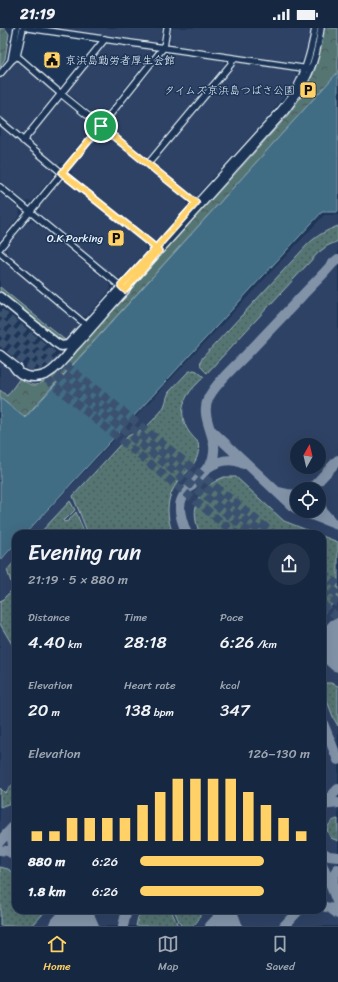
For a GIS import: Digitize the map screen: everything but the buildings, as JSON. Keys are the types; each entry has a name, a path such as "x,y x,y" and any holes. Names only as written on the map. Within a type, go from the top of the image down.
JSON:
{"highway":[{"path":"14,366 21,374 30,377 39,377 51,371 71,351 123,288"},
{"path":"0,297 61,346 68,345 86,325"},
{"path":"0,355 22,371 37,374 46,371 53,366 60,356 60,350 55,342"}],"street":[{"path":"11,60 17,28"},
{"path":"0,74 11,60 17,56 23,28"},
{"path":"28,28 308,69"},
{"path":"0,248 164,48 167,28"},
{"path":"157,250 196,203 278,113 292,95 308,69 315,28"},
{"path":"0,253 86,325 123,288 284,113 298,94 316,51 321,28"},
{"path":"23,141 105,39"},
{"path":"17,56 61,94 196,203"},
{"path":"148,164 231,64 233,58"},
{"path":"0,122 157,250"},
{"path":"0,187 123,288"}],"shaded area":[{"path":"58,28 162,28 160,39 156,42"},
{"path":"172,28 310,28 303,59 298,63 174,45 170,40"},
{"path":"110,43 150,49 151,55 103,116 96,116 69,94 69,89 104,45"},
{"path":"171,52 223,59 225,64 150,157 144,157 110,128 110,121 165,54"},
{"path":"240,62 293,70 297,76 290,88 267,118 197,195 191,196 156,166 156,161 235,63"},
{"path":"13,63 19,63 53,90 54,95 25,132 19,132 0,117 0,79"},
{"path":"338,72 338,212 322,212 29,530 12,530 12,548 0,561 0,398 25,418"},
{"path":"65,100 91,121 92,128 64,163 57,164 30,142 30,136 60,101"},
{"path":"0,125 53,169 53,176 32,201 25,202 0,181"},
{"path":"105,133 186,200 187,206 157,240 150,241 72,175 71,169 99,134"},
{"path":"67,180 145,245 146,252 122,277 116,278 40,214 39,207 60,181"},
{"path":"0,193 19,209 20,215 0,240"},
{"path":"324,215 338,215 338,926 0,926 0,562 12,549 12,914 326,914 326,530 30,530"},
{"path":"33,221 110,284 111,289 87,316 81,316 8,255 6,248 27,222"},
{"path":"0,260 77,321 77,327 67,339 64,339 0,286"},
{"path":"0,362 20,378 7,396 0,390"}],"green space":[{"path":"0,28 5,28 9,34 5,59 0,67"},
{"path":"323,28 338,28 338,72 25,417 0,398 0,390 7,396 20,378 27,383 34,385 44,381 56,371 282,122 301,97 309,83 318,59"},
{"path":"338,226 338,241 327,246 318,253 207,373 200,364 201,359 308,244 315,238"},
{"path":"0,287 64,339 57,340 0,293"},
{"path":"190,371 197,371 204,377 187,396 183,405 183,419 190,433 198,442 199,449 198,456 192,466 175,486 172,492 168,504 168,516 172,530 86,530 73,496 128,436 140,431 152,421 163,408 169,392"},
{"path":"224,477 236,477 284,521 307,530 199,530 195,516 198,500 207,487"},
{"path":"70,501 75,510 63,520 64,522 68,521 76,512 83,530 43,530"},
{"path":"326,538 338,542 338,598 326,611"},
{"path":"12,564 12,585 7,570"},
{"path":"11,591 12,644 0,624 0,602"},
{"path":"326,683 331,683 338,686 338,726 326,698"},
{"path":"12,785 12,802 0,807 0,788 5,793"},
{"path":"338,819 338,841 331,838 327,831 330,823 333,820"},
{"path":"0,867 12,872 12,914 43,914 32,926 0,926"},
{"path":"141,914 173,914 178,926 136,926 138,917"},
{"path":"176,914 200,914 198,921 193,926 181,926"}],"taxiway":[{"path":"185,530 180,508 183,496 210,465 214,453 214,445 206,414 208,399 225,376 338,259"},
{"path":"212,431 290,504"},
{"path":"207,468 225,460 244,464"},
{"path":"318,482 338,460"},
{"path":"278,492 290,494"},
{"path":"326,515 331,521"},
{"path":"320,518 338,525"},
{"path":"338,630 333,644 334,658 338,667"},
{"path":"326,640 332,636"},
{"path":"326,658 335,666"},
{"path":"326,731 338,760"},
{"path":"326,802 338,789"},
{"path":"326,804 338,803"},
{"path":"0,841 12,828"},
{"path":"0,850 8,851 12,854"},
{"path":"326,854 338,857"},
{"path":"333,889 333,879 337,869"},
{"path":"326,874 338,904"},
{"path":"326,907 338,914"},
{"path":"59,926 62,914"},
{"path":"79,914 92,926"},
{"path":"90,914 94,926"},
{"path":"123,926 126,914"},
{"path":"210,926 221,914"},
{"path":"230,914 230,926"},
{"path":"284,926 295,914"},
{"path":"67,926 75,924 88,926"}],"runway":[{"path":"326,644 338,630"},
{"path":"62,926 73,914"},
{"path":"226,914 230,926"}],"tunnel":[{"path":"0,312 269,530"},
{"path":"0,322 258,530"},
{"path":"0,331 247,530"},
{"path":"0,341 231,530"},
{"path":"326,575 338,585"},
{"path":"326,585 338,595"},
{"path":"326,594 338,604"},
{"path":"326,607 338,617"}],"place":[{"name":"京浜島勤労者厚生会館","path":"52,60"},
{"name":"タイムズ京浜島つばさ公園","path":"308,90"},
{"name":"O.K Parking","path":"116,238"}],"route":[{"path":"101,126 62,173 156,248 121,286 125,290 159,251 156,248 196,203 101,126"}]}
